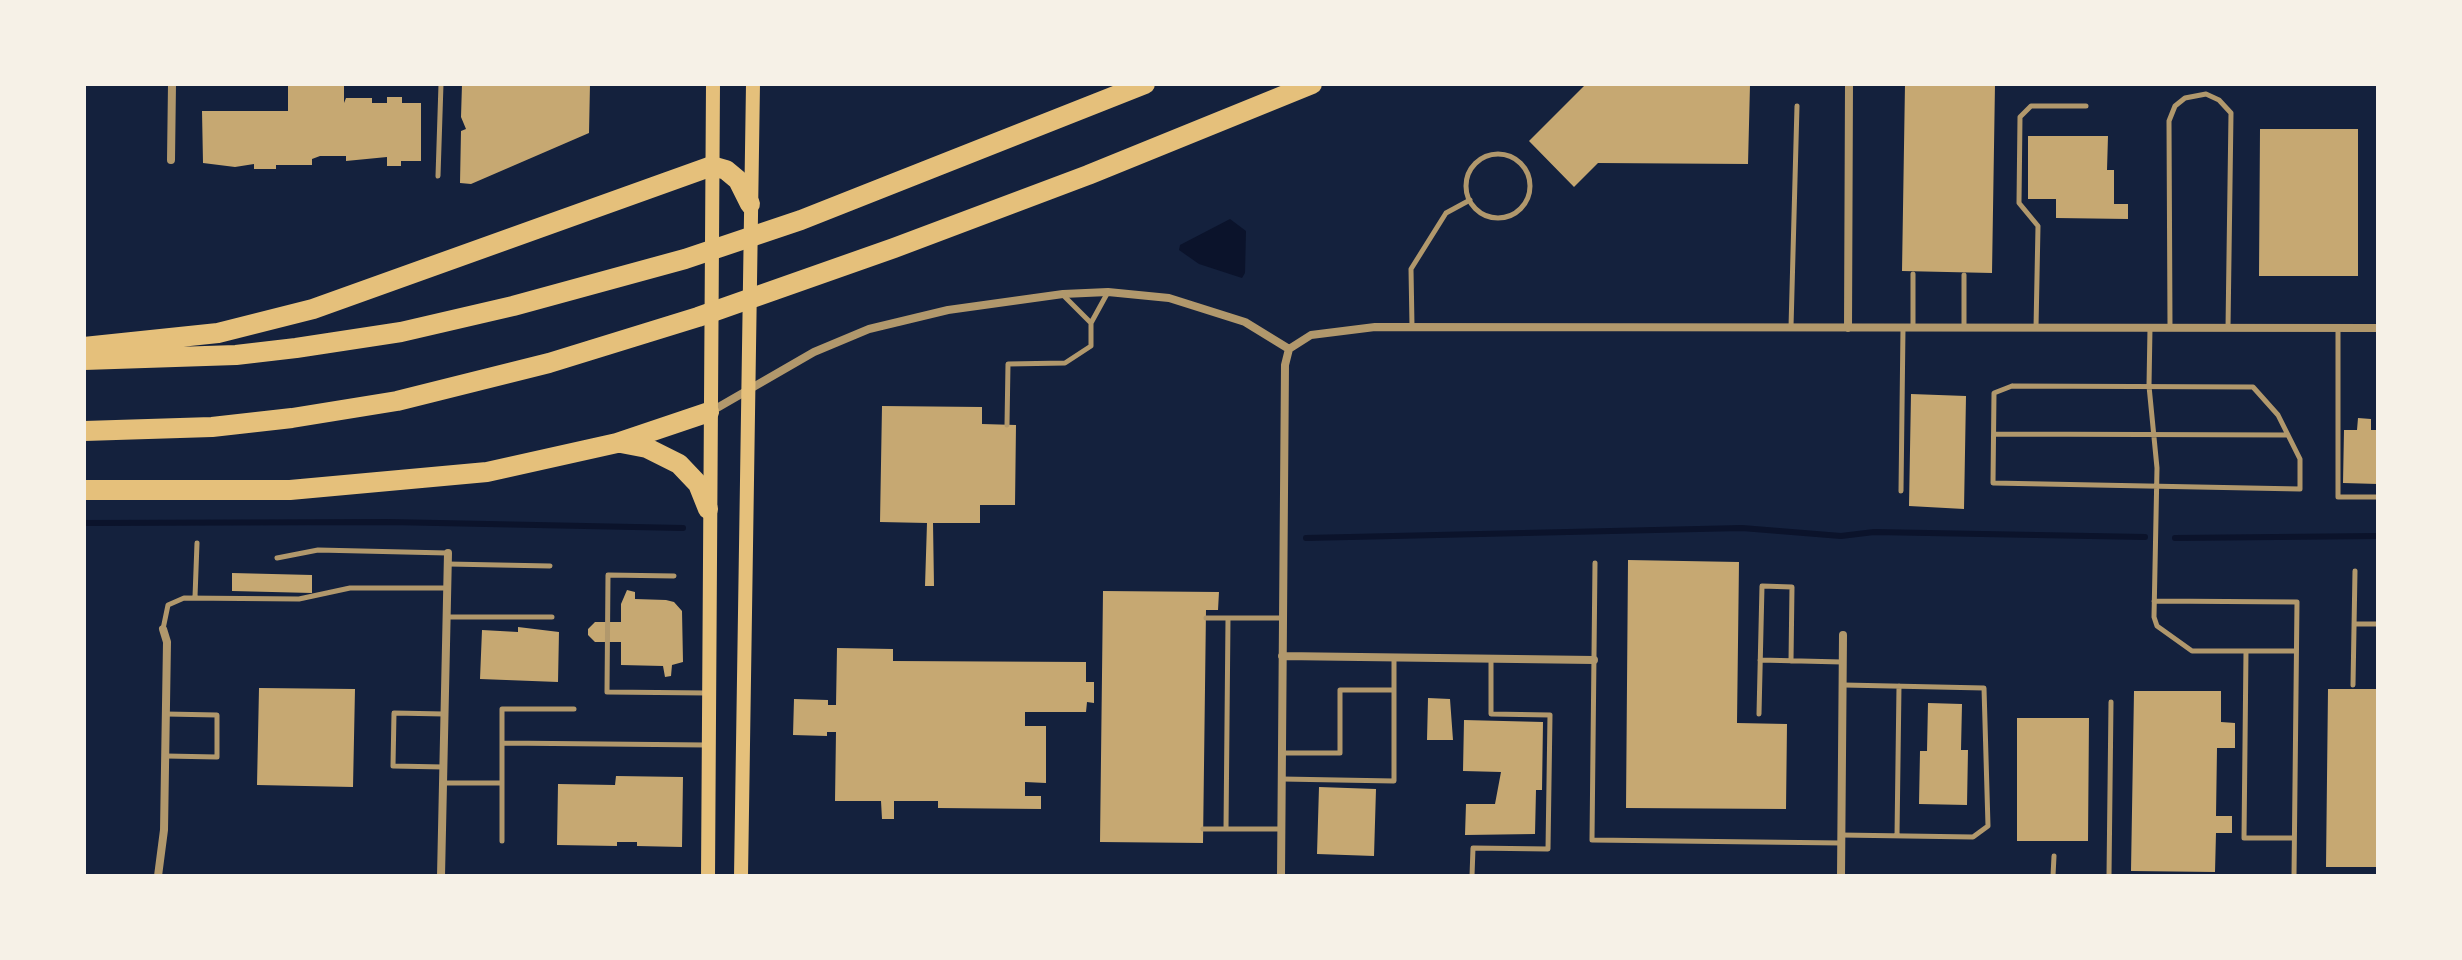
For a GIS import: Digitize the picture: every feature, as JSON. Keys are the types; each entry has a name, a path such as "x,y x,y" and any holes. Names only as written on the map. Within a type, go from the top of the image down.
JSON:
{"highway":[{"path":"84,360 236,355 349,340 454,321 653,268 801,220 1145,84"},
{"path":"84,431 200,428 292,418 447,390 600,348 797,284 1088,175 1312,84"},
{"path":"84,347 218,333 300,312 712,166 738,180 750,204"},
{"path":"84,490 227,492 353,486 487,472 617,443 709,412"},
{"path":"617,443 647,448 679,464 698,484 708,509"}],"main road":[{"path":"708,876 713,84"},
{"path":"741,876 753,84"}],"street":[{"path":"171,160 172,84"},
{"path":"1848,328 1849,84"},
{"path":"709,412 814,352 869,329 948,310 1063,294 1108,292 1169,298 1245,322 1289,349"},
{"path":"1281,876 1285,365 1289,349 1311,335 1375,327 2378,328"},
{"path":"441,876 448,553"},
{"path":"158,876 164,830 167,642 163,629"},
{"path":"1841,876 1843,635"},
{"path":"1282,656 1594,660"}],"lane":[{"path":"438,176 441,84"},
{"path":"2170,328 2169,121 2175,106 2185,98 2206,94 2219,100 2231,113 2228,328"},
{"path":"1791,328 1797,106"},
{"path":"2036,328 2038,226 2019,203 2020,117 2031,106 2086,106"},
{"path":"1495,154 1515,158 1528,174 1529,195 1516,212 1495,217 1485,214 1470,200 1467,180 1477,162 1485,157 1495,154"},
{"path":"1412,327 1411,269 1446,213 1470,200"},
{"path":"1913,274 1913,328"},
{"path":"1964,275 1964,328"},
{"path":"1007,425 1008,364 1065,363 1091,346 1091,323 1108,292"},
{"path":"1063,294 1091,323"},
{"path":"1901,491 1903,328"},
{"path":"2150,328 2149,386 2157,486 2154,601 2157,626 2192,651 2296,651"},
{"path":"2338,328 2338,497 2378,497"},
{"path":"2149,386 2253,387 2278,415 2300,459 2300,489 1993,483 1994,393 2001,388 2149,386"},
{"path":"1994,434 2288,435"},
{"path":"195,597 197,543"},
{"path":"277,558 318,550 448,553"},
{"path":"1595,563 1592,840 1973,837 1988,826 1984,688 1843,685"},
{"path":"448,564 550,566"},
{"path":"2353,685 2355,571"},
{"path":"674,576 608,575 607,692 707,693"},
{"path":"1759,714 1762,586 1792,587 1791,661"},
{"path":"163,629 168,605 195,597 299,599 350,588 447,588"},
{"path":"2154,601 2297,602 2294,876"},
{"path":"447,617 552,617"},
{"path":"1206,618 1283,618"},
{"path":"1226,829 1228,618"},
{"path":"2354,624 2378,624"},
{"path":"2246,651 2244,838 2294,838"},
{"path":"1281,779 1394,781 1394,658"},
{"path":"1472,876 1473,848 1548,849 1550,715 1491,714 1491,659"},
{"path":"1760,660 1843,662"},
{"path":"1897,836 1899,686"},
{"path":"1282,753 1340,753 1340,690 1394,690"},
{"path":"2109,876 2111,702"},
{"path":"502,841 502,709 574,709"},
{"path":"444,767 393,766 394,713 445,714"},
{"path":"165,756 217,757 217,715 166,714"},
{"path":"502,743 707,745"},
{"path":"443,783 502,783"},
{"path":"1203,829 1281,829"},
{"path":"2053,876 2054,856"}],"water":[{"path":"1230,219 1246,231 1245,273 1242,278 1199,264 1179,250 1180,245"}],"building":[{"path":"288,84 344,84 344,103 346,98 372,98 372,103 387,103 387,97 402,97 402,103 421,103 421,161 401,161 401,166 387,166 387,157 346,161 346,156 320,156 312,159 312,165 276,165 276,169 254,169 254,164 235,167 203,163 202,111 288,111"},
{"path":"462,84 590,84 589,133 471,184 460,183 461,131 466,129 461,117"},
{"path":"1586,84 1750,85 1748,164 1598,163 1574,187 1529,141"},
{"path":"1905,84 1995,84 1992,273 1902,271"},
{"path":"2260,129 2358,129 2358,276 2259,276"},
{"path":"2028,136 2108,136 2107,170 2114,170 2114,204 2128,204 2128,219 2056,218 2056,199 2028,199"},
{"path":"1911,394 1966,396 1964,509 1909,506"},
{"path":"882,406 982,407 982,424 1016,425 1015,505 980,505 980,523 933,523 934,586 925,586 927,523 880,522"},
{"path":"2358,418 2371,419 2371,430 2378,430 2378,484 2343,483 2344,430 2357,430"},
{"path":"1628,560 1739,562 1737,723 1787,724 1786,809 1626,808"},
{"path":"232,573 312,575 312,593 232,591"},
{"path":"627,590 635,592 635,599 674,602 682,611 683,662 672,665 671,676 665,677 663,666 621,665 621,642 595,642 588,635 588,629 595,622 621,622 621,604"},
{"path":"1103,591 1219,592 1218,610 1206,610 1203,843 1100,842"},
{"path":"518,627 559,632 558,682 480,679 482,630 518,632"},
{"path":"837,648 893,649 893,661 1086,662 1086,682 1094,682 1094,703 1087,702 1086,712 1025,712 1025,726 1046,726 1046,783 1025,782 1025,796 1041,796 1041,809 938,808 938,801 894,801 894,819 882,819 881,801 835,801 836,732 827,732 827,736 793,735 794,699 828,700 828,705 836,705"},
{"path":"259,688 355,689 353,787 257,785"},
{"path":"2328,689 2378,689 2377,867 2326,867"},
{"path":"2134,691 2221,691 2221,722 2235,723 2235,748 2217,748 2216,816 2232,816 2232,833 2216,833 2215,872 2131,871"},
{"path":"1428,698 1450,699 1453,740 1427,740"},
{"path":"1928,703 1962,704 1961,750 1968,750 1967,805 1919,804 1920,751 1927,751"},
{"path":"2017,718 2089,718 2088,841 2017,841"},
{"path":"1464,720 1543,722 1542,790 1536,790 1535,834 1465,835 1466,804 1495,804 1501,772 1463,771"},
{"path":"616,776 683,777 682,847 637,846 637,842 617,842 617,846 557,845 558,784 615,785"},
{"path":"1319,787 1376,789 1374,856 1317,854"}],"waterway":[{"path":"84,523 389,522 683,528"},
{"path":"1306,538 1742,528 1841,536 1874,532 2145,537"},
{"path":"2175,538 2378,536"}]}
